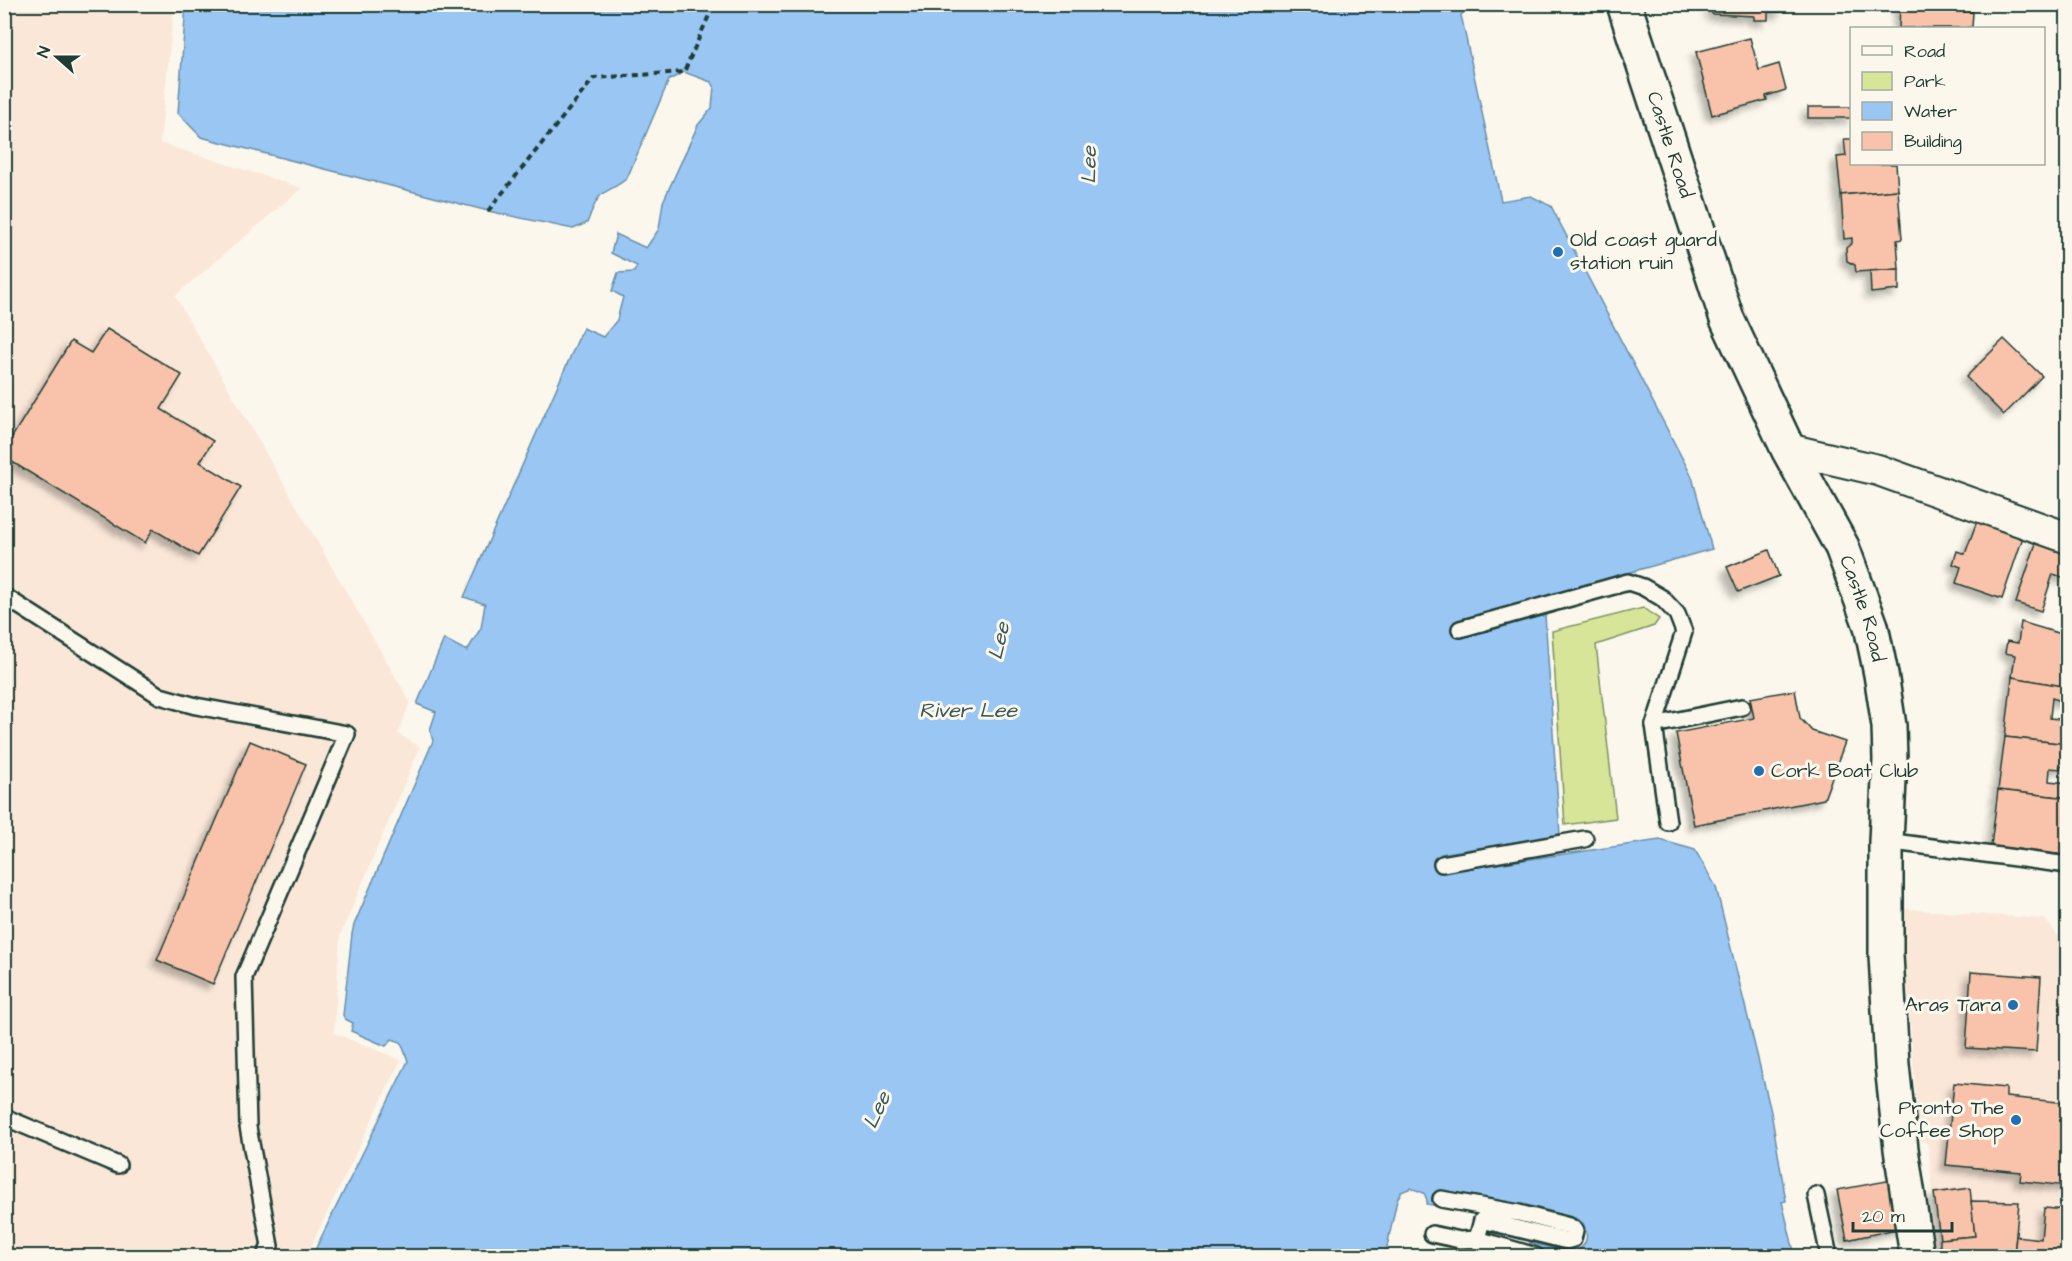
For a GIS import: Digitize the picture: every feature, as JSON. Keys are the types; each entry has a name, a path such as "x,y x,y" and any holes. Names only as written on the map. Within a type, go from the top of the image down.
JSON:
{"main road":[{"name":"Castle Road","path":"1624,4 1728,319 1788,449 1842,547 1870,626 1881,674 1889,726 1886,955 1892,1065 1901,1149 1917,1257"}],"street":[{"path":"1788,449 1878,470 2067,538"}],"lane":[{"path":"1460,629 1628,582 1643,587 1662,598 1677,614 1684,632 1654,725 1668,822"},
{"path":"4,596 160,696 196,706 347,734 244,977 248,1127 270,1246 265,1257"},
{"path":"1654,725 1742,707"},
{"path":"1442,864 1585,839"},
{"path":"1886,841 2067,865"},
{"path":"4,1117 118,1166"},
{"path":"1816,1195 1829,1257"},
{"path":"1442,1199 1519,1213 1569,1226 1575,1230 1573,1239 1567,1240 1482,1220 1477,1239 1487,1257"},
{"path":"1432,1234 1460,1240 1477,1239 1536,1257"}],"path":[{"path":"489,212 594,78 684,72 714,4"}],"shaded area":[{"path":"5,5 174,5 160,143 302,188 175,296 410,702 398,734 420,747 340,936 334,1033 401,1060 306,1256 5,1256"},
{"path":"1905,909 2045,919 2067,948 2067,1256 1939,1256 1928,1144 1919,1139 1906,967"}],"green space":[{"path":"1643,608 1659,619 1654,626 1596,645 1616,818 1565,825 1552,631"}],"water":[{"name":"River Lee","path":"186,5 1472,5 1461,15 1501,201 1531,196 1551,206 1692,477 1712,549 1455,622 1459,636 1545,615 1560,835 1441,854 1443,872 1660,840 1695,850 1716,887 1771,1112 1786,1201 1782,1202 1795,1256 1527,1256 1530,1243 1577,1251 1584,1245 1586,1238 1583,1223 1575,1218 1520,1207 1517,1219 1426,1204 1424,1193 1411,1188 1401,1192 1397,1200 1385,1256 312,1256 408,1061 401,1042 392,1039 386,1046 351,1031 353,1023 345,1019 343,1015 354,925 433,741 430,730 436,712 417,704 444,639 467,651 481,628 485,604 464,597 583,328 603,337 617,320 623,297 612,291 618,273 634,272 637,266 611,253 616,234 646,248 659,229 663,202 698,125 712,108 714,86 711,82 684,72 669,80 627,178 601,195 587,223 573,229 488,211 201,137 178,113"}],"building":[{"path":"1712,4 1783,4 1783,12 1768,12 1768,20 1754,20 1754,16 1712,14"},
{"path":"1900,4 1954,4 1954,11 1973,12 1972,27 1899,27"},
{"path":"1750,38 1759,70 1779,64 1786,90 1766,96 1767,100 1712,115 1696,52"},
{"path":"1808,107 1850,107 1850,118 1808,118"},
{"path":"1844,139 1850,139 1850,165 1896,165 1898,190 1841,195 1837,157 1846,156"},
{"path":"1898,190 1902,239 1897,240 1899,269 1856,272 1855,265 1847,261 1846,248 1852,243 1852,238 1844,239 1841,195"},
{"path":"1899,269 1899,290 1871,293 1870,271"},
{"path":"107,329 182,375 161,409 213,441 200,462 241,487 198,556 153,529 145,543 4,457 4,450 71,341 91,353"},
{"path":"2004,339 2042,376 2004,415 1966,377"},
{"path":"1977,521 2023,537 2002,599 1956,583 1961,567 1953,564 1957,551 1965,554"},
{"path":"2037,540 2068,550 2068,579 2053,574 2041,611 2016,603"},
{"path":"1769,550 1779,576 1738,592 1727,567"},
{"path":"2021,622 2068,636 2067,687 2012,677 2015,655 2005,653 2007,641 2018,643"},
{"path":"2012,677 2068,687 2068,703 2052,698 2050,718 2068,720 2068,744 2005,737"},
{"name":"Cork Boat Club","path":"1795,690 1800,718 1812,731 1845,742 1824,799 1694,825 1676,733 1754,718 1750,698"},
{"path":"2005,737 2068,744 2068,767 2050,768 2049,781 2068,783 2068,798 1998,790"},
{"path":"250,741 306,764 213,984 157,960"},
{"path":"1998,790 2068,798 2068,835 2065,855 1991,846"},
{"path":"1971,972 2041,977 2036,1052 1966,1048"},
{"path":"1954,1083 2006,1088 2006,1097 2068,1103 2068,1186 2020,1181 2021,1172 1946,1165"},
{"path":"1892,1180 1901,1228 1847,1240 1837,1190"},
{"path":"1970,1188 1975,1236 1940,1239 1934,1193"},
{"path":"1971,1201 2019,1202 2014,1256 1940,1256 1940,1239 1975,1236"},
{"path":"2044,1208 2066,1210 2061,1256 2014,1256 2016,1236 2041,1239"},
{"path":"2066,1210 2068,1256 2061,1256 2063,1242"}],"place":[{"name":"Old coast guard station ruin","path":"1558,252"},
{"name":"Cork Boat Club","path":"1759,771"},
{"name":"Aras Tara","path":"2013,1005"},
{"name":"Pronto The Coffee Shop","path":"2016,1120"}],"water label":[{"name":"Lee","path":"1089,165"},
{"name":"Lee","path":"999,641"},
{"name":"Lee","path":"877,1110"}]}
